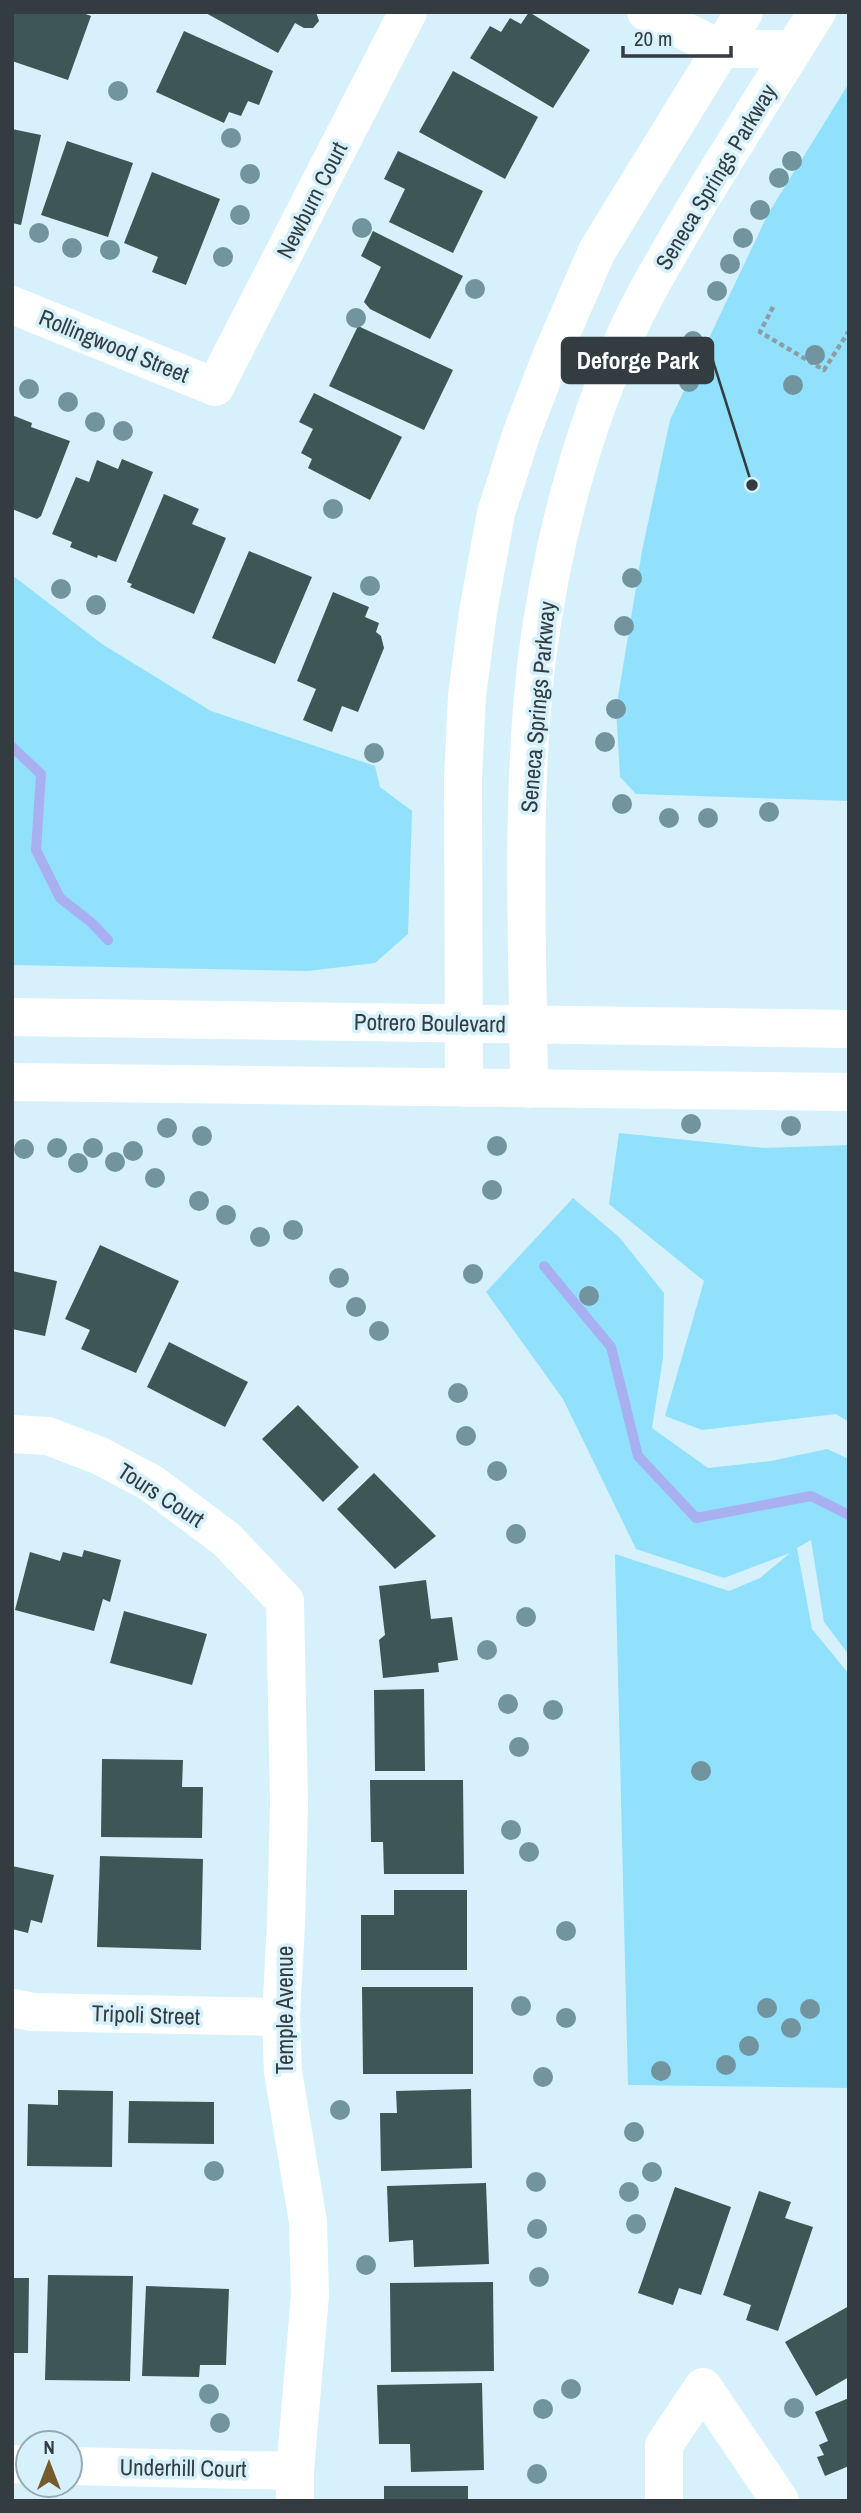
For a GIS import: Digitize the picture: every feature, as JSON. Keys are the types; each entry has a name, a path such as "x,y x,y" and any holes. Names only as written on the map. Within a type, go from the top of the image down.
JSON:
{"street":[{"name":"Newburn Court","path":"215,387 408,12"},
{"path":"646,12 721,49 794,48"},
{"path":"464,1088 463,779 467,696 478,612 496,513 545,372 597,251 744,12"},
{"path":"765,12 794,48"},
{"name":"Seneca Springs Parkway","path":"529,1089 527,802 537,660 565,506 596,408 622,341 657,274 703,196 817,12"},
{"name":"Rollingwood Street","path":"12,305 215,387"},
{"name":"Potrero Boulevard","path":"12,1017 849,1029"},
{"path":"12,1082 849,1092"},
{"name":"Tours Court","path":"12,1434 48,1436 100,1456 151,1483 226,1539 285,1601"},
{"name":"Temple Avenue","path":"285,1601 289,1803 281,2017 283,2072 308,2222 310,2295 295,2486"},
{"name":"Tripoli Street","path":"12,2008 46,2012 281,2017"},
{"path":"664,2501 664,2445 703,2387 780,2501"},
{"name":"Underhill Court","path":"84,2467 295,2486"}],"path":[{"path":"773,307 760,332 824,370 849,331"}],"shaded area":[{"path":"849,83 849,801 636,794 620,777 616,709 642,551 670,420 768,214"},
{"path":"12,575 102,644 211,711 375,766 380,787 412,811 408,934 375,963 308,971 12,965"},
{"path":"619,1133 764,1148 849,1145 849,1422 836,1414 702,1430 665,1416 704,1281 609,1204"},
{"path":"573,1198 619,1237 664,1293 663,1358 652,1428 708,1468 771,1461 827,1449 849,1459 849,1655 824,1622 811,1540 797,1548 812,1629 849,1674 849,2088 628,2085 615,1554 729,1591 760,1578 790,1553 724,1578 636,1549 563,1399 486,1292"}],"building":[{"path":"12,12 80,12 91,16 68,80 12,61"},
{"path":"204,12 316,12 319,21 313,28 304,28 295,23 278,53"},
{"path":"529,12 590,50 553,108 470,58 490,26 501,32 510,18 521,24"},
{"path":"184,31 273,71 259,105 248,101 241,116 229,112 224,123 156,92"},
{"path":"453,71 538,117 505,179 419,132"},
{"path":"12,129 41,135 21,225 12,223"},
{"path":"67,141 133,163 108,237 41,215"},
{"path":"398,151 483,191 453,253 389,222 405,189 384,179"},
{"path":"152,172 220,199 186,285 152,272 158,257 124,243"},
{"path":"373,231 463,276 430,339 370,309 364,302 381,267 361,256"},
{"path":"358,326 453,370 424,430 329,386"},
{"path":"314,393 402,437 370,500 308,468 312,459 301,453 313,429 299,422"},
{"path":"12,415 32,423 31,427 70,441 41,516 37,519 12,509"},
{"path":"122,459 153,472 116,562 70,547 72,542 52,534 76,477 89,482 97,460 118,469"},
{"path":"164,494 199,509 192,524 226,538 194,614 130,587 132,584 127,582"},
{"path":"249,551 312,577 275,664 212,638"},
{"path":"333,592 369,607 365,617 379,623 376,632 381,636 384,648 358,712 342,706 332,732 303,720 316,689 297,681"},
{"path":"100,1245 179,1281 136,1373 81,1349 90,1330 65,1319"},
{"path":"12,1271 57,1281 45,1336 12,1329"},
{"path":"169,1342 248,1382 225,1427 147,1387"},
{"path":"298,1405 359,1467 323,1502 262,1439"},
{"path":"374,1473 436,1536 395,1569 337,1509"},
{"path":"84,1550 121,1560 110,1602 103,1599 94,1631 15,1610 30,1552 60,1561 63,1552 82,1557"},
{"path":"426,1580 431,1619 452,1617 458,1660 438,1663 439,1672 383,1678 379,1640 385,1635 379,1586"},
{"path":"124,1611 207,1634 192,1685 110,1663"},
{"path":"424,1689 425,1771 375,1771 374,1690"},
{"path":"102,1759 183,1760 182,1787 203,1787 202,1838 101,1837"},
{"path":"370,1780 463,1780 464,1874 384,1874 383,1842 371,1842"},
{"path":"100,1856 203,1859 201,1950 97,1947"},
{"path":"12,1866 54,1875 42,1923 31,1920 28,1933 12,1929"},
{"path":"394,1890 467,1890 467,1970 361,1970 361,1915 394,1915"},
{"path":"362,1987 473,1987 473,2074 363,2074"},
{"path":"471,2089 472,2168 381,2171 380,2113 397,2113 396,2091"},
{"path":"58,2090 113,2091 112,2167 27,2166 28,2104 58,2105"},
{"path":"129,2101 214,2102 214,2144 128,2143"},
{"path":"486,2183 489,2264 414,2267 413,2240 389,2242 387,2186"},
{"path":"675,2187 731,2207 701,2295 679,2288 673,2305 638,2293"},
{"path":"759,2191 791,2202 785,2218 813,2227 778,2331 746,2320 751,2305 723,2295"},
{"path":"48,2275 133,2276 130,2381 45,2380"},
{"path":"12,2278 29,2278 28,2353 12,2353"},
{"path":"493,2282 494,2371 391,2372 390,2283"},
{"path":"146,2286 229,2289 226,2365 200,2365 199,2377 142,2376"},
{"path":"849,2306 849,2377 816,2396 785,2342"},
{"path":"482,2383 484,2470 411,2472 410,2444 379,2444 377,2385"},
{"path":"849,2398 849,2466 825,2476 817,2457 824,2455 819,2445 828,2441 815,2412"},
{"path":"384,2486 468,2486 468,2501 384,2501"}],"waterway":[{"path":"12,747 41,774 36,850 60,898 92,923 108,940"},
{"path":"544,1266 611,1347 638,1456 696,1518 811,1496 849,1515"}],"place":[{"name":"Deforge Park","path":"752,485"}]}
